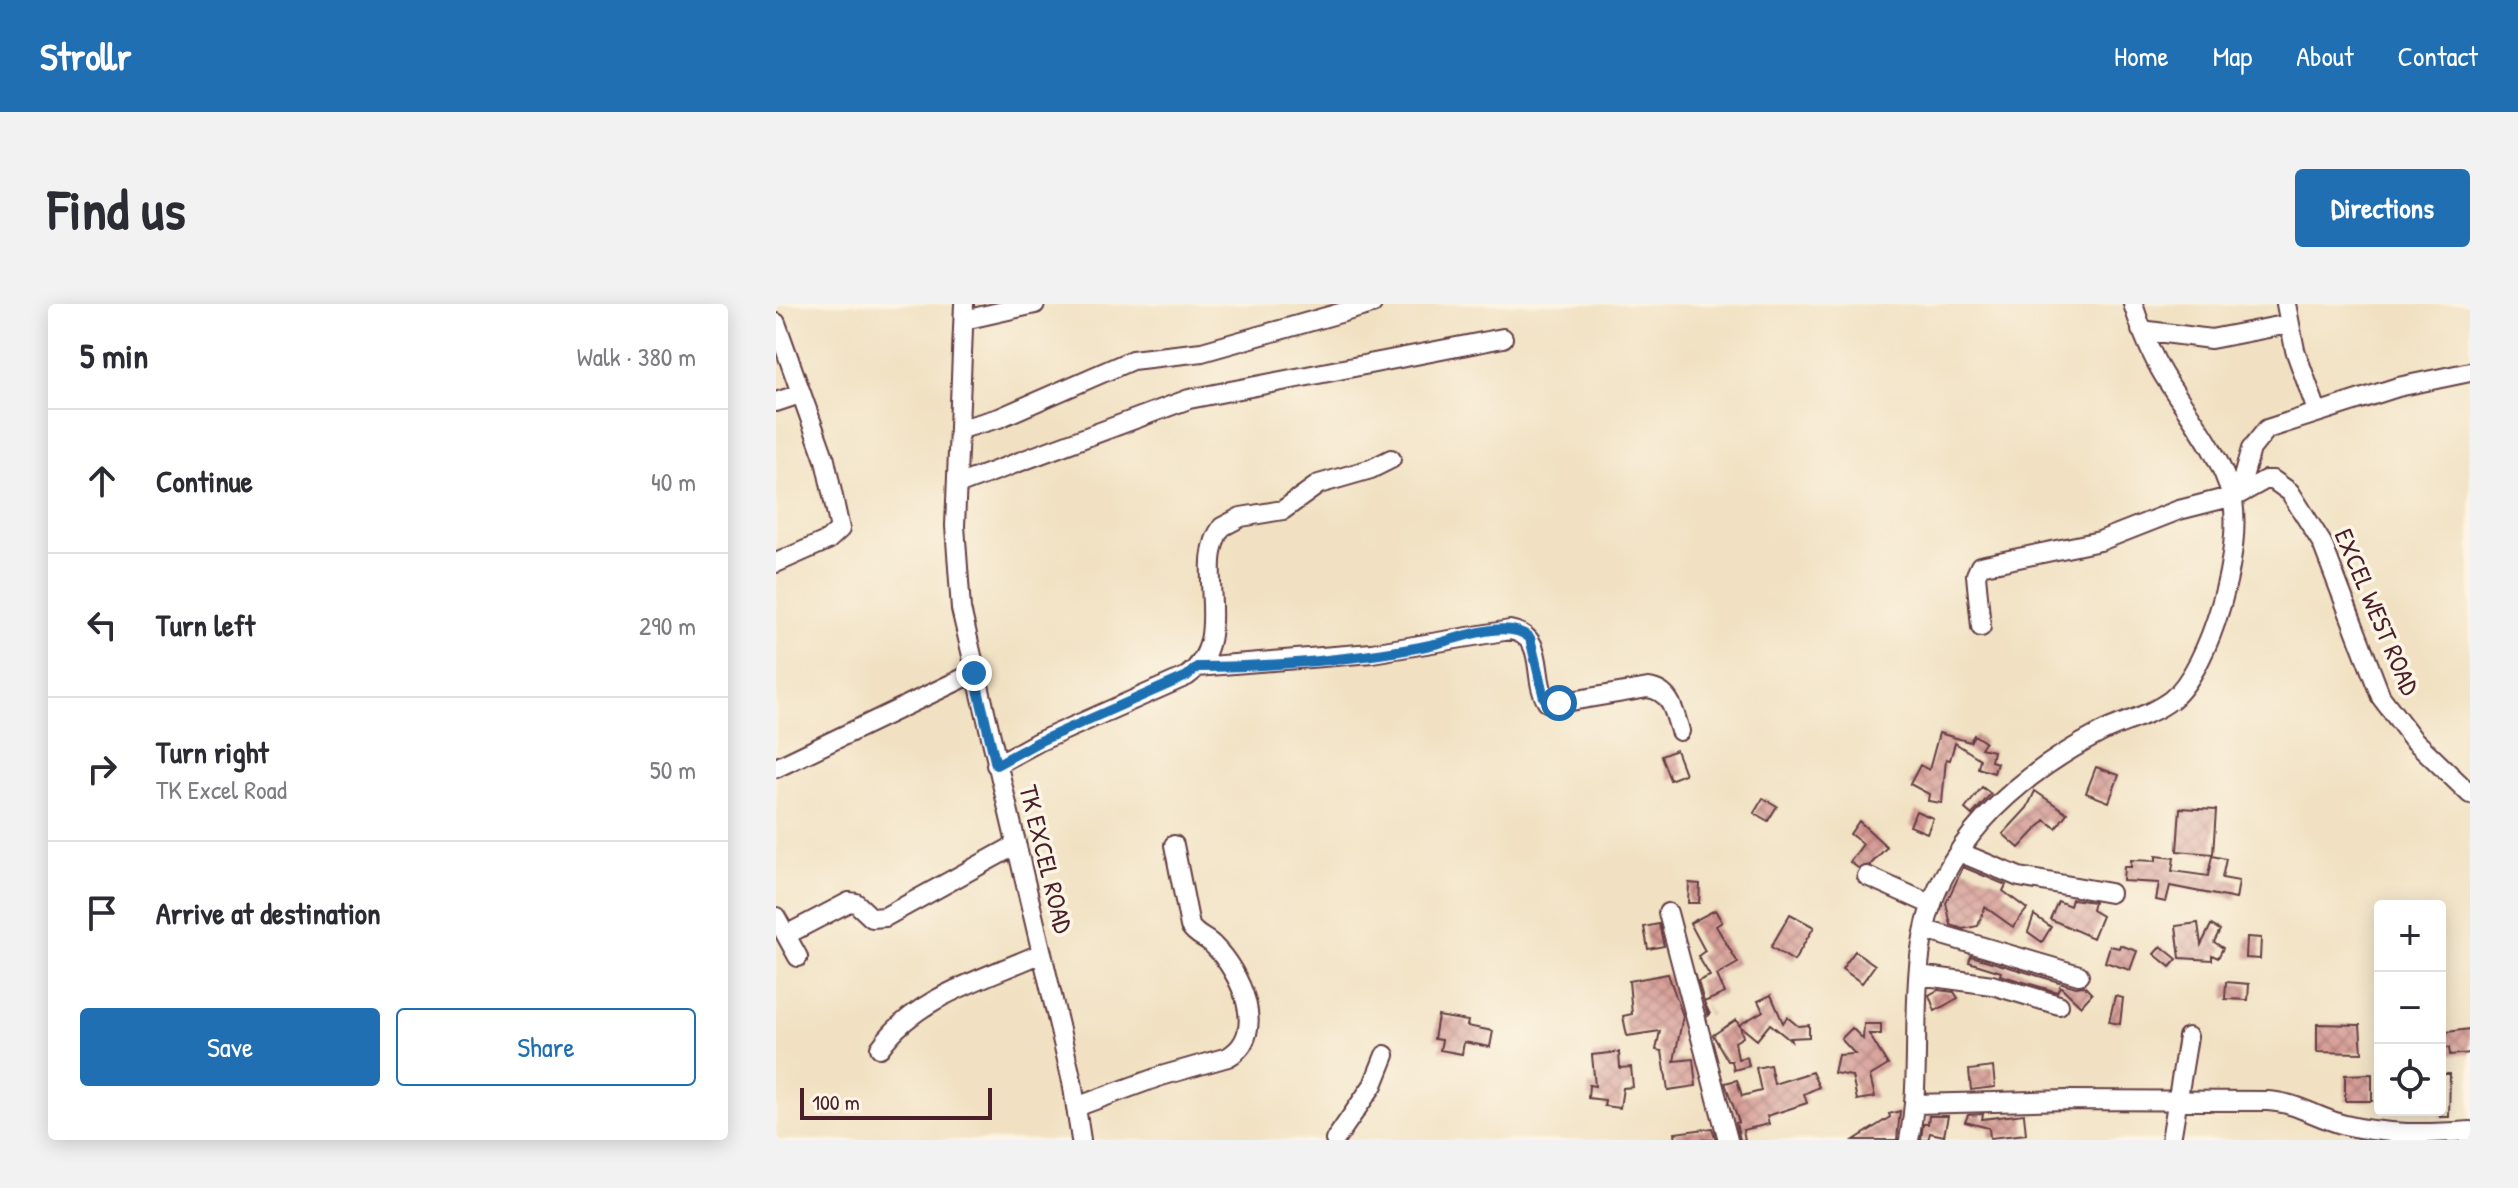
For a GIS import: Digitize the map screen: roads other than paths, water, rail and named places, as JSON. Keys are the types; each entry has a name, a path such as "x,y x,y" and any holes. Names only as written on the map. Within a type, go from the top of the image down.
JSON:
{"street":[{"path":"964,312 1035,304"},
{"path":"961,429 999,418 1132,360 1202,352 1372,304"},
{"path":"2133,304 2141,330 2163,374 2213,453 2235,496"},
{"path":"2286,304 2300,370 2317,411"},
{"name":"TK EXCEL ROAD","path":"964,312 957,572 974,673 1042,953 1081,1140"},
{"path":"776,323 827,466 840,529 828,540 776,563"},
{"path":"2141,330 2202,339 2289,324"},
{"path":"957,485 1189,399 1503,338"},
{"path":"1909,1140 1915,1104 1919,975 1932,905 1974,828 2039,769 2106,730 2156,710 2181,690 2207,641 2226,583 2235,496 2251,449 2262,433 2317,411 2398,387 2470,372"},
{"path":"776,402 800,394"},
{"path":"996,765 1052,735 1187,676 1197,667 1209,642 1213,554 1222,527 1241,517 1283,510 1319,484 1371,469 1391,459"},
{"name":"EXCEL WEST ROAD","path":"2235,496 2269,479 2290,492 2328,554 2381,697 2413,739 2470,794"},
{"path":"1981,627 1976,575 1980,566 2100,541 2200,503 2235,496"},
{"path":"1197,667 1372,653 1510,630 1530,638 1547,702 1658,689 1667,695 1680,731"},
{"path":"776,768 974,673"},
{"path":"1076,1107 1172,1072 1228,1057 1237,1052 1247,1031 1248,998 1216,947 1197,936 1190,926 1174,845"},
{"path":"786,935 849,902 856,903 872,918 885,917 1014,846"},
{"path":"1959,852 2019,877 2110,893"},
{"path":"1867,876 1932,905"},
{"path":"1668,913 1728,1140"},
{"path":"776,917 798,957"},
{"path":"1925,930 2079,975"},
{"path":"880,1048 910,1015 932,1002 1042,953"},
{"path":"1919,975 1992,985 2059,1005"},
{"path":"2171,1140 2188,1037"},
{"path":"1335,1140 1373,1085 1385,1055"},
{"path":"1915,1104 2098,1099 2287,1102 2348,1125 2419,1135 2470,1131"}]}
